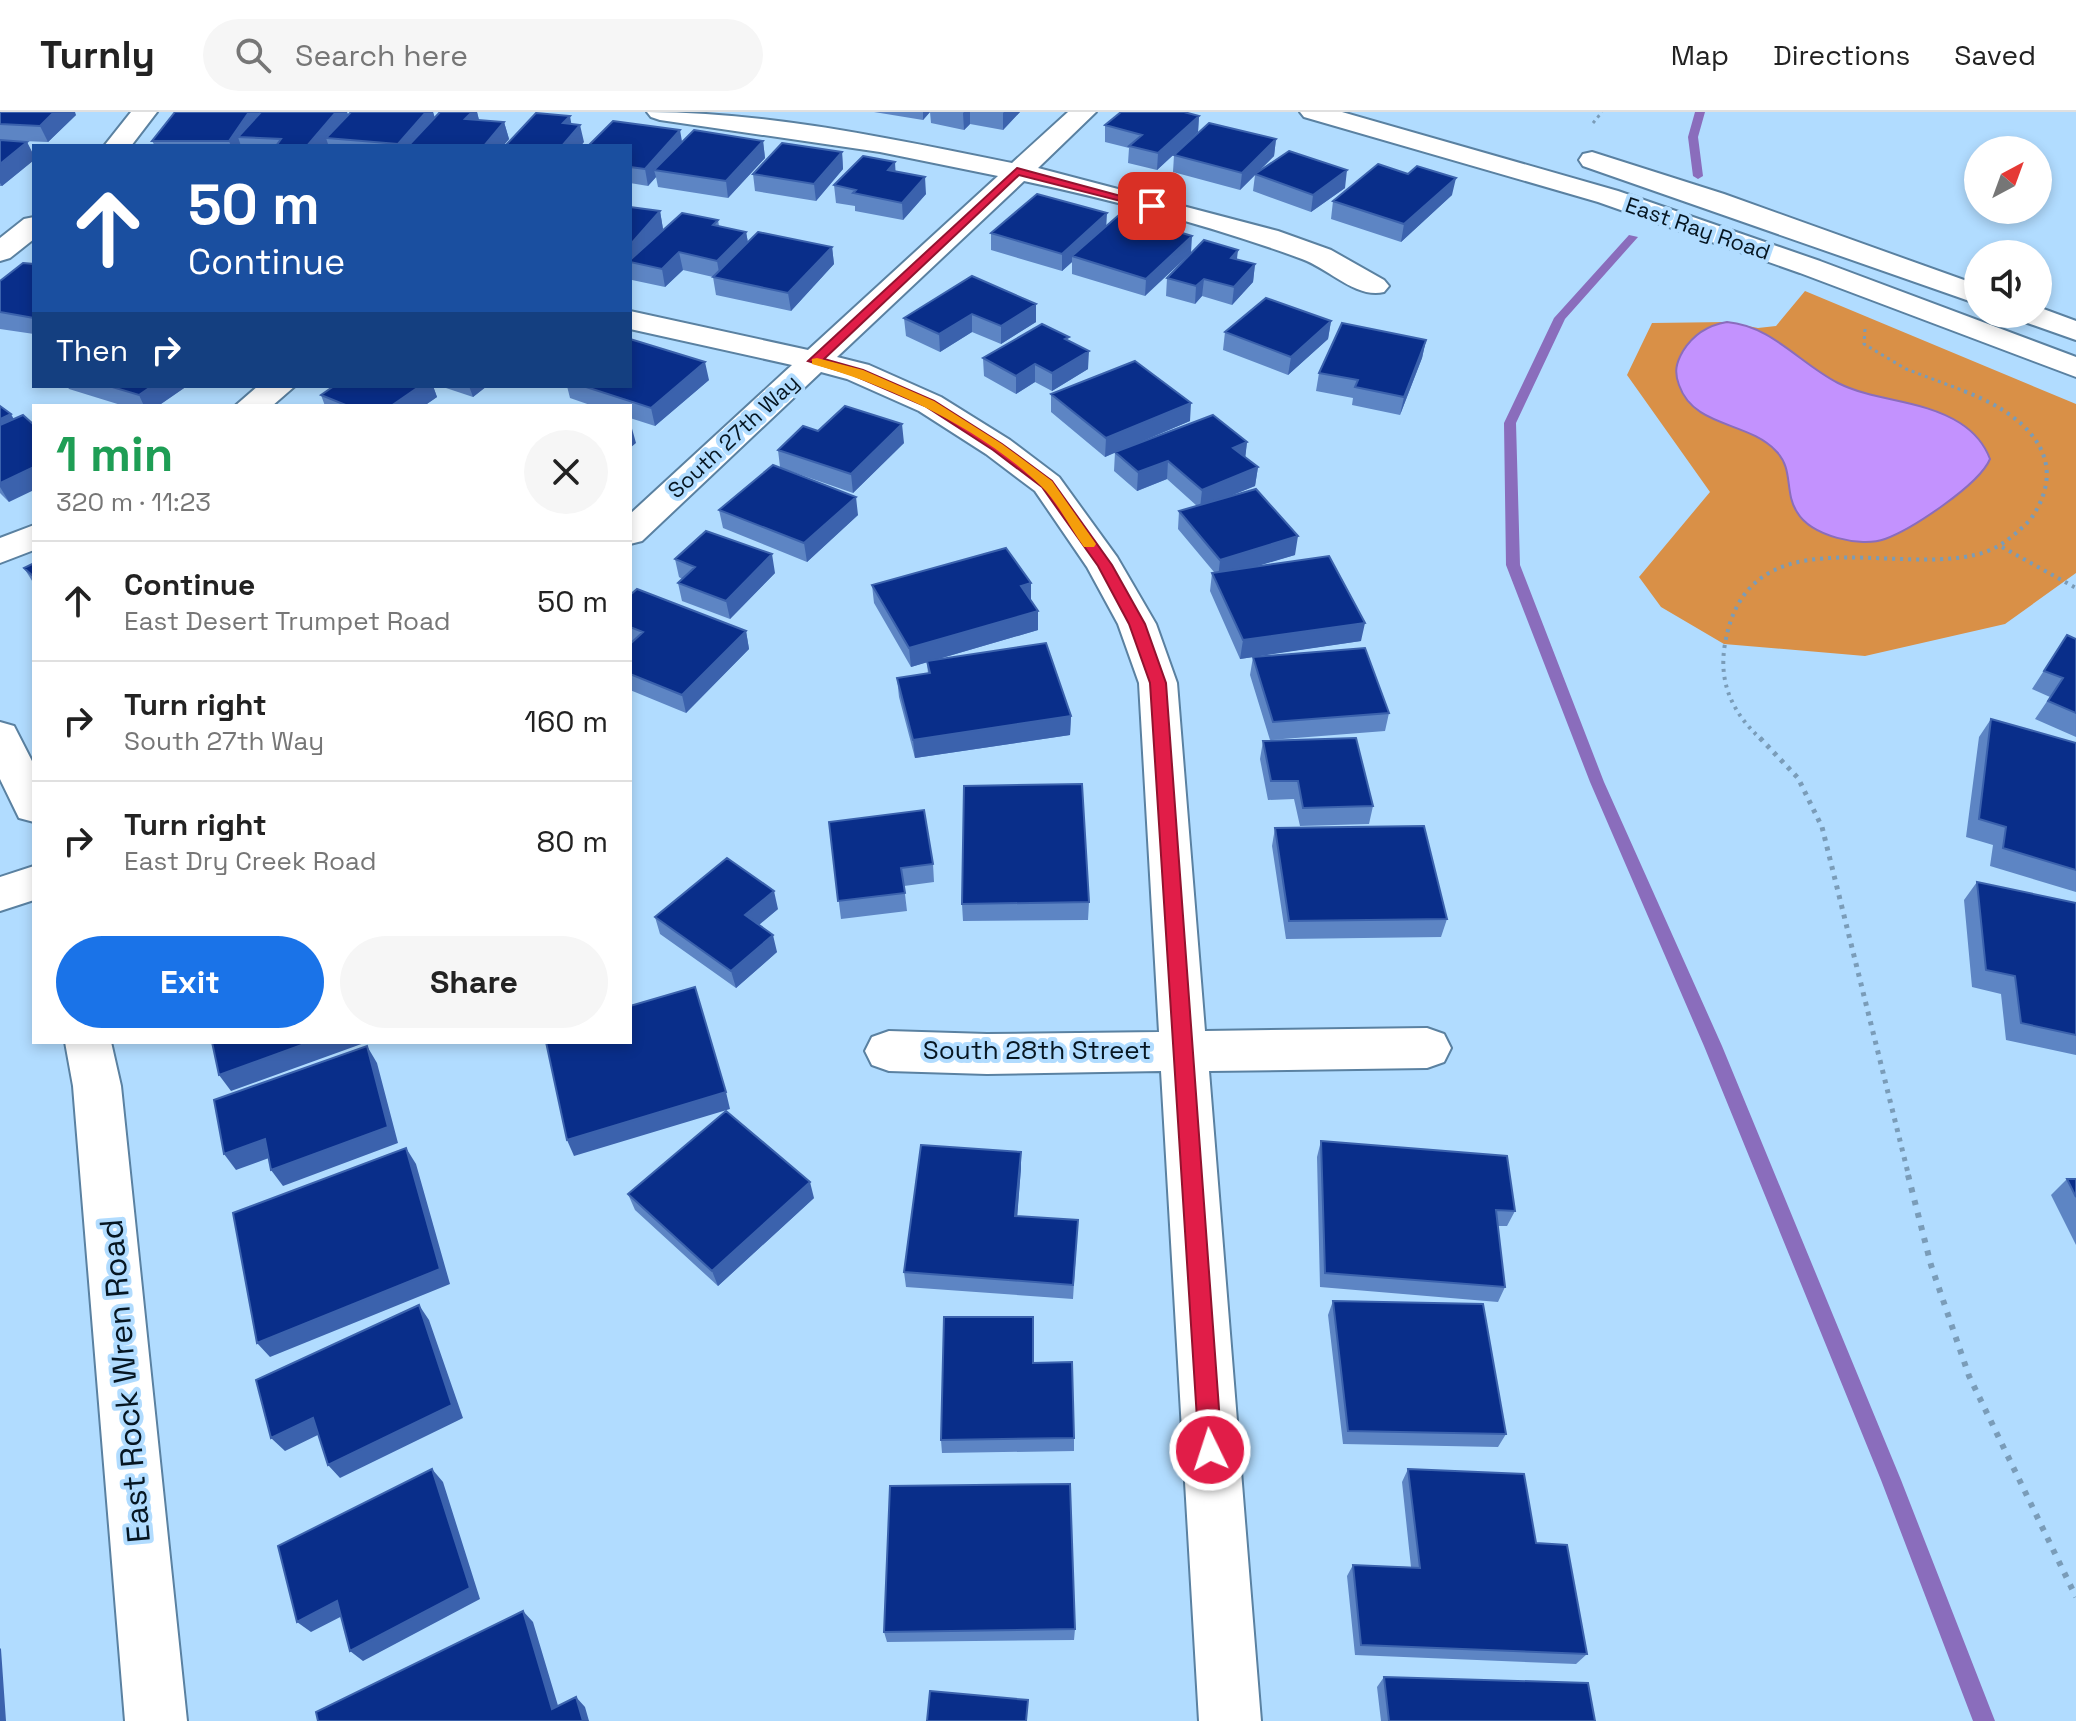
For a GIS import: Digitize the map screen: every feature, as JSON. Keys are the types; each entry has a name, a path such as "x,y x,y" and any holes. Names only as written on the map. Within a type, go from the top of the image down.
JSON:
{"street":[{"path":"119,144 144,112"},
{"path":"660,112 866,141 1017,171 1268,237 1321,256 1374,286"},
{"name":"South 27th Way","path":"632,531 1083,112"},
{"name":"East Ray Road","path":"1313,112 1538,174 1625,202 1883,294 2076,368"},
{"name":"East Ray Road","path":"1565,151 1714,200 1964,290"},
{"path":"0,252 32,227"},
{"path":"632,320 858,372 930,404 998,447 1047,484 1104,565 1137,624 1158,683 1184,1049"},
{"path":"2052,322 2076,331"},
{"path":"254,404 276,388"},
{"path":"0,552 32,537"},
{"path":"0,736 32,803"},
{"path":"0,894 32,884"},
{"name":"East Rock Wren Road","path":"88,1044 97,1086 156,1721"},
{"name":"South 28th Street","path":"889,1051 987,1054 1427,1048"},
{"name":"South 28th Street","path":"1184,1049 1230,1721"}],"path":[{"path":"1865,323 1864,344 1880,357 1908,372 1972,394 2008,412 2038,432 2046,442"},
{"path":"2055,471 2051,490 2030,521 2002,547 1977,555 1944,558 1819,559 1762,574 1745,590 1731,619 1724,644 1724,683 1742,724 1797,777 1822,827 1931,1265 1969,1376 2076,1597"},
{"path":"2002,547 2076,588"}],"shaded area":[{"path":"1805,291 2076,404 2076,573 2005,624 1865,656 1724,644 1661,607 1639,577 1710,492 1627,375 1652,323 1727,322 1758,328 1776,326"},
{"path":"1727,322 1758,330 1838,383 1945,415 1974,434 1990,459 1973,481 1944,505 1885,539 1850,541 1813,528 1793,504 1785,465 1776,451 1751,434 1697,409 1686,399 1679,385 1676,368 1687,345 1702,332"}],"building":[{"path":"0,112 54,112 40,126 0,124"},
{"path":"175,112 249,112 229,141 152,141"},
{"path":"261,112 336,112 309,144 277,144 281,139 238,137"},
{"path":"351,112 426,112 398,144 326,138"},
{"path":"440,112 472,112 465,119 504,122 486,144 410,144"},
{"path":"1121,112 1184,112 1199,116 1158,153 1129,146 1142,135 1105,125"},
{"path":"536,113 570,116 563,123 580,125 564,144 507,144"},
{"path":"613,121 680,130 645,169 632,167 632,144 590,144"},
{"path":"1209,123 1276,139 1242,173 1174,155"},
{"path":"694,130 763,141 726,181 654,170"},
{"path":"0,140 27,142 0,164"},
{"path":"782,143 842,152 814,184 753,174"},
{"path":"1289,151 1347,170 1313,195 1255,174"},
{"path":"863,156 895,162 888,170 925,177 902,203 853,193 856,190 834,185"},
{"path":"1378,164 1408,174 1417,166 1456,178 1404,224 1333,201"},
{"path":"1037,194 1107,213 1062,254 991,233"},
{"path":"632,207 660,211 632,243"},
{"path":"682,213 718,220 713,225 746,232 717,261 679,252 662,269 632,262 632,258"},
{"path":"1120,214 1192,236 1146,279 1072,256"},
{"path":"758,232 832,247 788,293 713,277"},
{"path":"1204,240 1238,250 1231,258 1255,264 1234,287 1204,279 1196,286 1167,278"},
{"path":"23,263 32,264 32,318 0,312 0,281"},
{"path":"972,276 1036,304 1001,326 972,314 939,334 904,318"},
{"path":"1266,298 1331,321 1291,357 1225,332"},
{"path":"1342,323 1426,340 1404,397 1355,387 1358,380 1319,373"},
{"path":"1042,324 1089,351 1052,373 1035,364 1016,376 983,358"},
{"path":"632,340 705,362 651,408 589,388 632,388"},
{"path":"1135,361 1191,403 1106,438 1051,394"},
{"path":"116,388 149,388 139,395"},
{"path":"331,388 417,388 394,404 343,404 321,395"},
{"path":"0,406 11,414 0,419"},
{"path":"845,406 902,424 851,474 778,450 803,426 818,431"},
{"path":"23,415 32,423 32,468 0,483 0,425"},
{"path":"1213,415 1247,442 1233,448 1258,467 1202,490 1168,461 1138,472 1115,452"},
{"path":"773,465 856,497 804,543 719,510"},
{"path":"1256,489 1298,536 1220,560 1179,511"},
{"path":"706,531 772,554 726,601 678,583 695,567 675,559"},
{"path":"1006,548 1031,583 1021,586 1038,611 909,648 872,585"},
{"path":"1329,556 1365,623 1243,640 1212,573"},
{"path":"32,564 32,575 24,568"},
{"path":"637,589 746,631 682,695 632,675 632,642 643,632 632,628 632,593"},
{"path":"2067,635 2076,639 2076,713 2048,701 2063,678 2044,671"},
{"path":"1046,643 1071,716 913,740 897,678 930,673 927,661"},
{"path":"1365,648 1389,713 1273,722 1253,657"},
{"path":"1991,719 2076,743 2076,870 2003,848 2006,827 1979,819"},
{"path":"1356,738 1373,806 1303,808 1298,781 1271,781 1263,741"},
{"path":"1082,784 1089,902 962,904 964,786"},
{"path":"924,810 933,864 901,868 905,893 838,901 829,822"},
{"path":"1424,826 1447,919 1289,921 1275,828"},
{"path":"727,858 774,891 745,915 773,935 731,971 655,917"},
{"path":"1977,882 2076,903 2076,1035 2021,1023 2015,976 1986,970"},
{"path":"695,987 726,1092 567,1140 546,1044 632,1044 632,1005"},
{"path":"212,1044 304,1044 219,1075"},
{"path":"367,1046 388,1127 271,1170 265,1139 224,1154 214,1100"},
{"path":"726,1111 810,1182 712,1271 628,1194"},
{"path":"1321,1141 1507,1156 1515,1211 1496,1210 1505,1287 1325,1273"},
{"path":"921,1145 1021,1152 1015,1216 1078,1220 1073,1285 904,1272"},
{"path":"406,1148 440,1269 257,1343 233,1213"},
{"path":"2067,1179 2076,1179 2076,1197"},
{"path":"1333,1301 1483,1304 1506,1434 1348,1431"},
{"path":"419,1305 452,1405 328,1465 313,1418 271,1438 256,1380"},
{"path":"944,1317 1033,1317 1033,1363 1072,1362 1074,1438 941,1440"},
{"path":"432,1469 470,1588 350,1651 337,1601 297,1622 278,1546"},
{"path":"1408,1469 1524,1474 1536,1543 1567,1545 1587,1654 1361,1645 1353,1565 1420,1568"},
{"path":"1070,1484 1075,1629 884,1632 890,1486"},
{"path":"523,1611 552,1709 576,1697 583,1721 318,1721 316,1712"},
{"path":"1384,1677 1588,1683 1595,1721 1389,1721"},
{"path":"930,1691 1028,1700 1026,1721 927,1721"}],"waterway":[{"path":"1698,176 1693,137 1700,112"},
{"path":"1633,237 1560,318 1510,423 1513,565 1597,782 1713,1046 1891,1480 1984,1721"}],"slow traffic":[{"path":"817,362 858,372 930,404 998,447 1047,484 1089,544"}],"route":[{"path":"1152,206 1017,171 814,361 858,372 930,404 998,447 1047,484 1104,565 1137,624 1158,683 1210,1450"}]}
